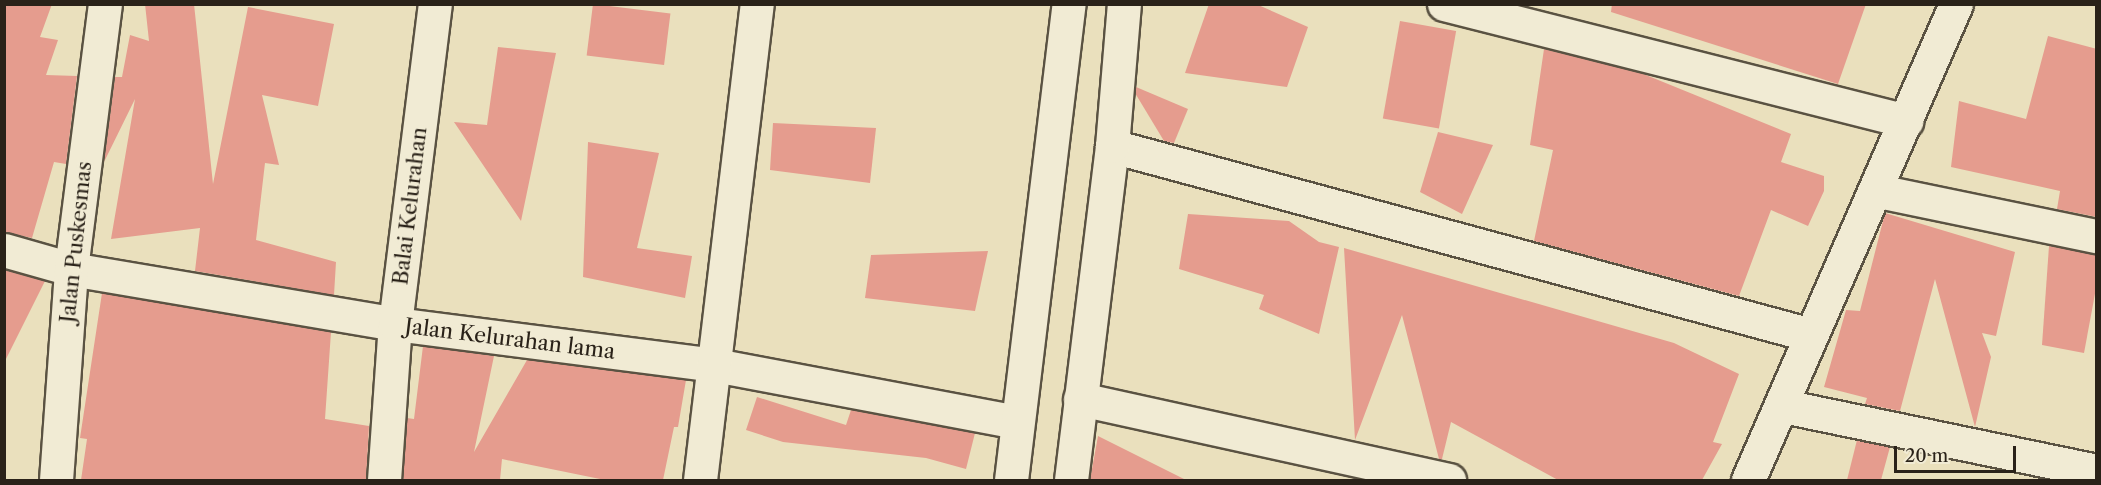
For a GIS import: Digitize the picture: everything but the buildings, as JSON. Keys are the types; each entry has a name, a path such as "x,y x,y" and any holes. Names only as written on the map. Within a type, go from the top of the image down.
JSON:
{"street":[{"name":"Jalan Puskesmas","path":"56,480 71,269 105,4"},
{"name":"Balai Kelurahan","path":"384,480 395,324 435,4"},
{"path":"700,480 757,4"},
{"path":"1011,480 1068,4"},
{"path":"1071,480 1112,146 1124,4"},
{"path":"1444,4 1905,122"},
{"path":"1748,480 1783,406 1811,335 1878,191 1956,4"},
{"path":"1112,146 1811,335"},
{"path":"1878,191 2097,236"},
{"name":"Jalan Kelurahan lama","path":"4,250 71,269 395,324 715,365 1017,422"},
{"path":"1080,399 1449,480"},
{"path":"1783,406 2097,471"}]}
